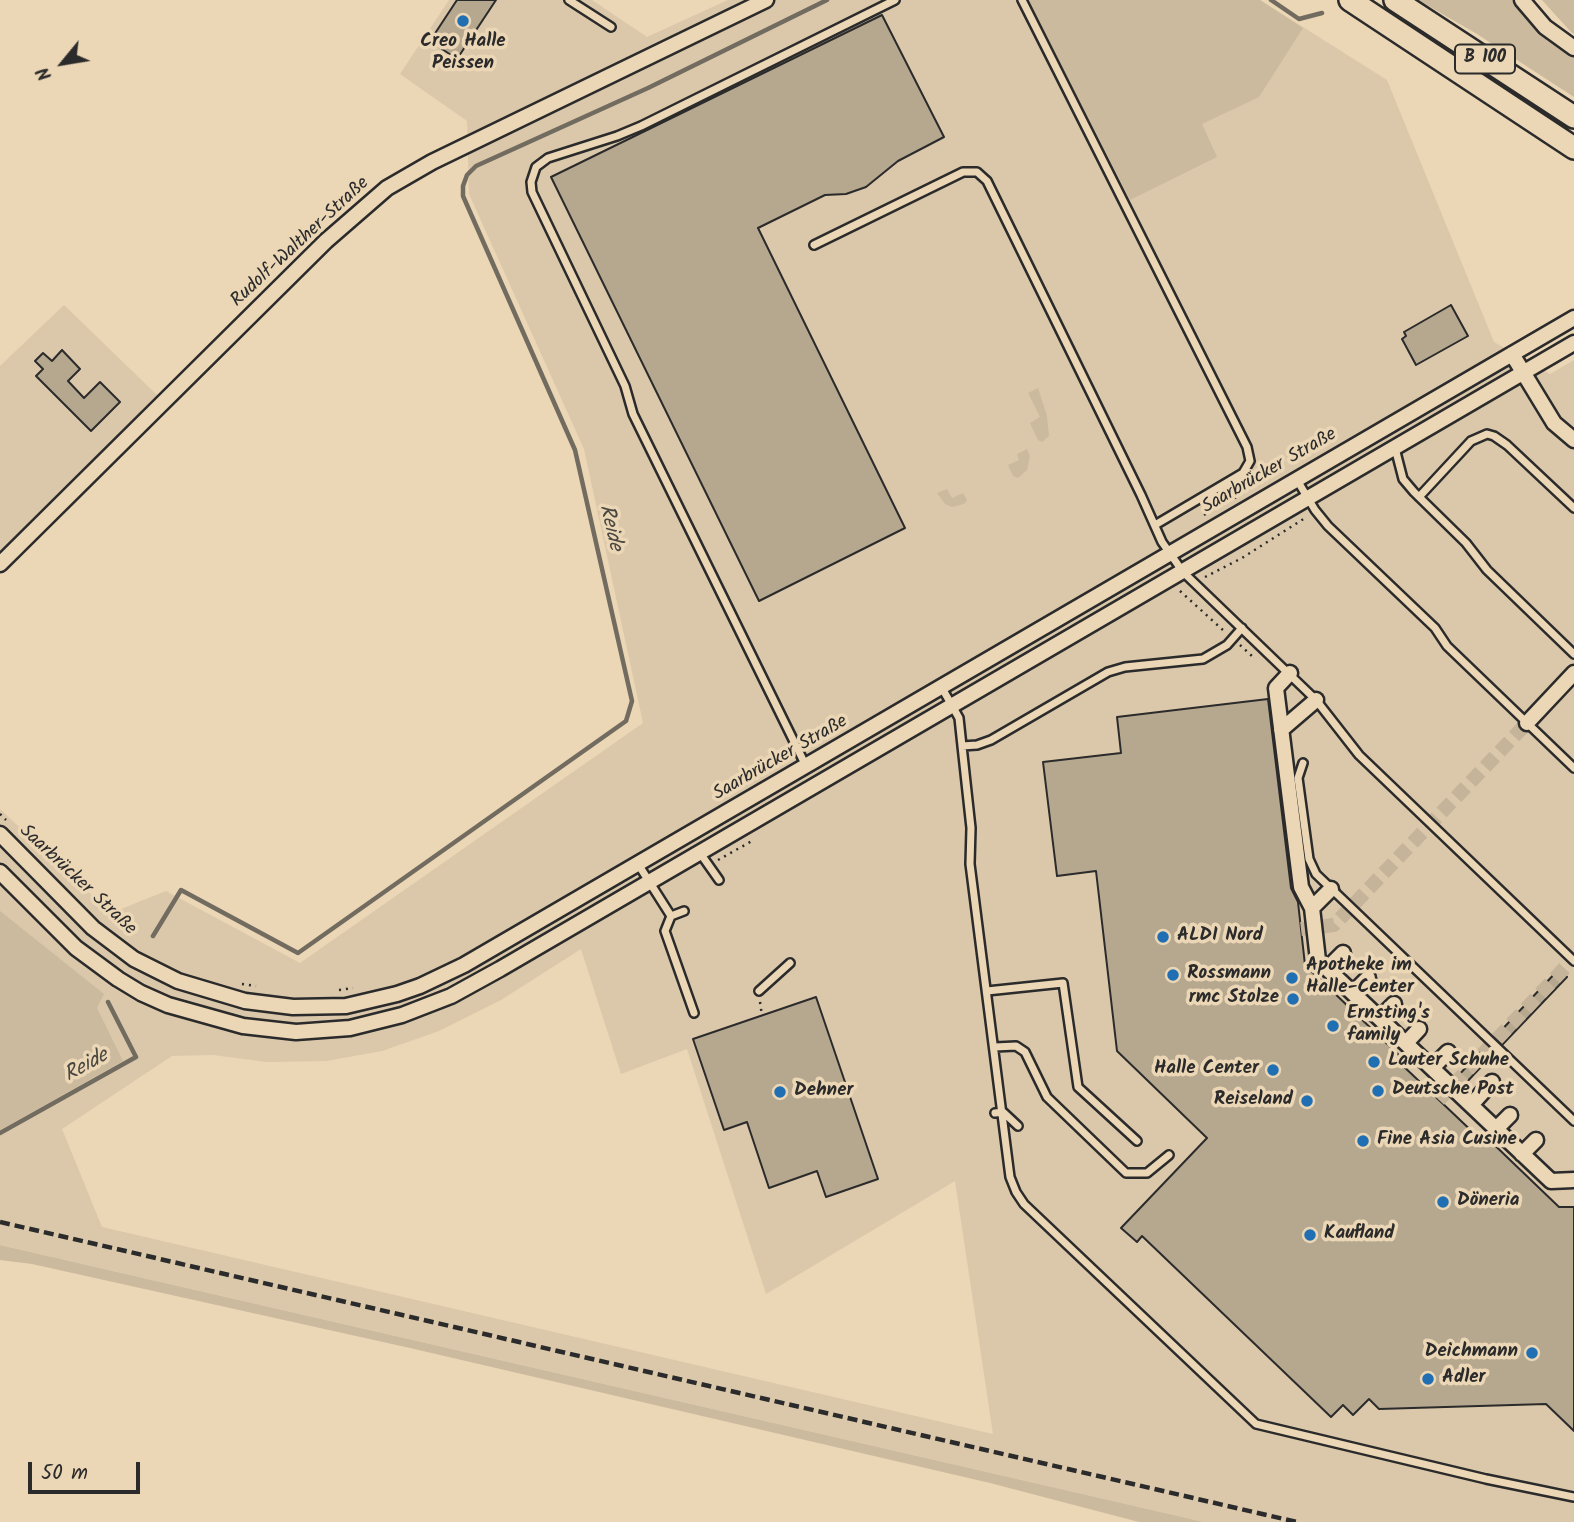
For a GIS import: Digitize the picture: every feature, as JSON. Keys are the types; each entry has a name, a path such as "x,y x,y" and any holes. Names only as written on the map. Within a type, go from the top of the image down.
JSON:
{"main road":[{"name":"B 100","path":"1350,0 1574,148"},
{"name":"B 100","path":"1395,0 1574,117"}],"street":[{"name":"Rudolf-Walther-Straße","path":"0,564 336,232 387,188 432,162 766,0"},
{"path":"1522,0 1545,27 1574,48"},
{"name":"Saarbrücker Straße","path":"5,829 93,928 134,959 156,971 201,990 244,1001 293,1007 346,1006 384,998 420,986 464,965 1574,318"},
{"name":"Saarbrücker Straße","path":"0,872 76,948 141,993 217,1021 296,1032 377,1023 428,1006 476,983 1183,572 1312,504 1395,448 1574,343"},
{"path":"1512,354 1554,423 1573,442"},
{"path":"1290,673 1276,688 1285,779 1297,814 1303,859 1301,887 1312,908 1318,960 1551,1181 1574,1180"},
{"path":"1527,723 1574,673"},
{"path":"1281,730 1316,700"},
{"path":"1312,908 1331,889"},
{"path":"1328,968 1343,953"},
{"path":"1353,993 1368,978"},
{"path":"1380,1018 1394,1004"},
{"path":"1406,1043 1419,1029"},
{"path":"1432,1068 1448,1052"},
{"path":"1471,1105 1492,1083"},
{"path":"1496,1129 1510,1115"},
{"path":"1522,1154 1536,1140"}],"lane":[{"path":"569,0 611,27"},
{"path":"806,767 633,414 625,386 532,192 531,182 536,167 548,158 641,126 895,0"},
{"path":"1022,0 1247,447 1250,461 1243,473 1155,525"},
{"path":"814,245 963,172 978,172 987,181 1155,525 1183,572 1316,700 1359,755 1574,961"},
{"path":"1417,495 1471,441 1487,434 1507,444 1574,508"},
{"path":"1395,448 1403,478 1417,495 1466,543 1487,570 1574,653"},
{"path":"1297,479 1328,526 1435,628 1447,646 1574,768"},
{"path":"962,746 991,740 1108,672 1125,667 1203,659 1227,645 1242,628"},
{"path":"942,688 960,724 971,828 970,863 995,1047 999,1112 1010,1177 1024,1204 1256,1424 1474,1477 1574,1497"},
{"path":"1297,814 1298,778 1303,763"},
{"path":"700,853 719,880"},
{"path":"1303,859 1331,889 1574,1121"},
{"path":"638,864 671,916"},
{"path":"684,911 671,916 665,931 694,1013"},
{"path":"759,991 790,962"},
{"path":"987,991 1063,983 1078,1087 1137,1141"},
{"path":"995,1047 1016,1046 1025,1052 1047,1097 1126,1173 1147,1173 1169,1155"},
{"path":"999,1112 1018,1126"}],"path":[{"path":"1273,539 1312,504"},
{"path":"0,814 5,829"},
{"path":"236,983 260,987"},
{"path":"331,992 353,988"},
{"path":"759,991 762,1016"}],"shaded area":[{"path":"449,0 592,0 647,37 728,0 1260,0 1387,80 1494,342 1550,374 1574,360 1574,1522 1204,1522 0,1245 0,809 111,913 166,891 300,963 643,723 584,449 469,194 467,121 400,74","holes":["581,949 621,1074 687,1049 766,1294 955,1181 993,1434 102,1227 62,1129 172,1056 213,1055 267,1062 326,1061 382,1051 439,1031 501,1000"]},
{"path":"1028,0 1260,0 1303,28 1259,97 1202,124 1217,157 1130,200"},
{"path":"1418,0 1512,0 1530,23 1574,56 1574,97 1477,34"},
{"path":"1542,0 1574,0 1574,34 1571,32"},
{"path":"64,305 157,395 0,552 0,366"},
{"path":"1038,388 1047,416 1049,436 1042,442 1038,440 1030,423 1040,417 1028,393"},
{"path":"1027,449 1030,456 1027,470 1018,478 1013,476 1008,465 1019,460 1017,454"},
{"path":"947,489 952,498 963,493 967,500 964,504 952,507 945,504 937,493"},
{"path":"0,911 104,994 97,1008 123,1061 0,1130"},
{"path":"0,1245 1204,1522 1139,1522 990,1483 410,1348 32,1264 0,1260"}],"building":[{"name":"Creo Halle Peissen","path":"457,0 496,0 457,59 430,41"},
{"path":"882,15 944,137 898,161 866,187 846,194 825,195 758,228 905,528 759,601 551,177"},
{"path":"1451,305 1468,336 1416,365 1402,339 1406,336 1404,332"},
{"path":"62,350 80,369 68,381 84,398 100,382 120,402 91,431 36,376 43,369 35,361 43,353 52,361"},
{"name":"Halle Center","path":"1268,699 1291,888 1298,902 1305,965 1403,1059 1400,1063 1479,1138 1483,1134 1559,1207 1574,1207 1574,1431 1546,1404 1379,1409 1369,1399 1353,1415 1343,1405 1331,1417 1142,1236 1137,1242 1121,1228 1207,1138 1117,1051 1096,871 1057,876 1043,762 1121,753 1117,717"},
{"path":"1559,969 1567,977 1503,1044 1495,1037"},
{"name":"Dehner","path":"816,997 878,1179 826,1197 817,1171 769,1188 747,1122 724,1130 693,1039"},
{"path":"1486,1046 1494,1053 1464,1085 1456,1078"}],"waterway":[{"name":"Reide","path":"153,936 181,890 298,953 626,721 632,701 575,450 463,196 463,186 467,175 476,166 648,88 827,0"},
{"name":"Reide","path":"1271,0 1299,19 1322,13"},
{"name":"Reide","path":"0,1133 136,1057 108,1002"}],"tunnel":[{"path":"1301,929 1334,925 1527,723"},
{"path":"1439,1100 1574,958"}],"railway":[{"path":"0,1222 1297,1522"}],"place":[{"name":"Creo Halle Peissen","path":"463,21"},
{"name":"ALDI Nord","path":"1163,937"},
{"name":"Rossmann","path":"1173,975"},
{"name":"Apotheke im Halle-Center","path":"1292,978"},
{"name":"rmc Stolze","path":"1293,999"},
{"name":"Ernsting's family","path":"1333,1026"},
{"name":"Lauter Schuhe","path":"1374,1062"},
{"name":"Halle Center","path":"1273,1070"},
{"name":"Deutsche Post","path":"1378,1091"},
{"name":"Dehner","path":"780,1092"},
{"name":"Reiseland","path":"1307,1101"},
{"name":"Fine Asia Cusine","path":"1363,1141"},
{"name":"Döneria","path":"1443,1202"},
{"name":"Kaufland","path":"1310,1235"},
{"name":"Deichmann","path":"1532,1353"},
{"name":"Adler","path":"1428,1379"}]}
